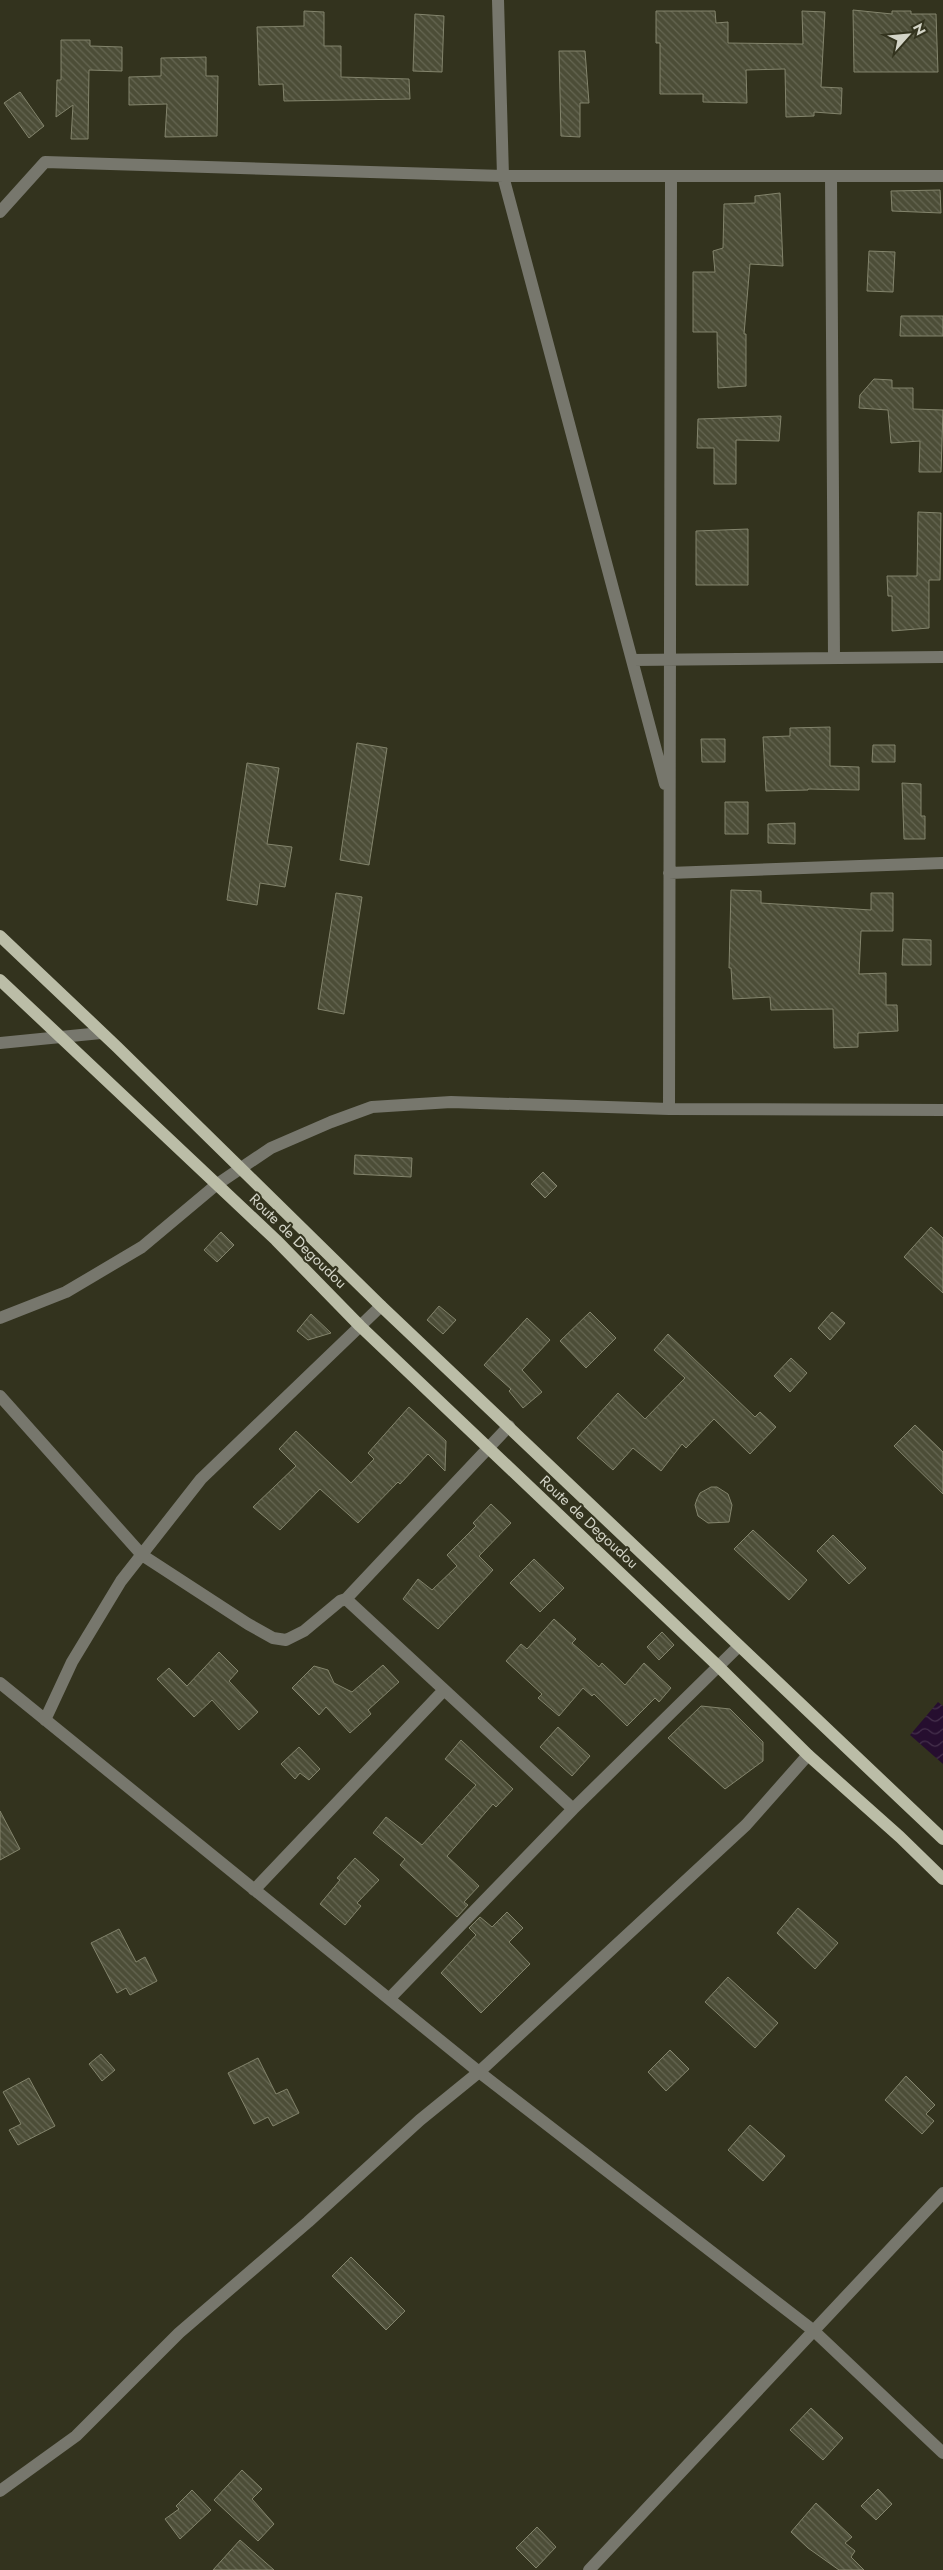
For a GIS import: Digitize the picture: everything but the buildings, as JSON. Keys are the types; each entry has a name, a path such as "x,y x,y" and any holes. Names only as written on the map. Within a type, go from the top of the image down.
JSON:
{"main road":[{"name":"Route de Degoudou","path":"0,936 381,1306 943,1839"},
{"name":"Route de Degoudou","path":"0,980 276,1240 360,1326 487,1449 718,1666 808,1756 900,1837 943,1879"}],"street":[{"path":"498,0 503,176 670,801"},
{"path":"0,212 46,162 503,176 943,176"},
{"path":"831,176 834,658"},
{"path":"669,1109 671,177"},
{"path":"632,660 943,658"},
{"path":"670,873 943,863"},
{"path":"0,1043 101,1033"},
{"path":"0,1318 66,1292 142,1247 239,1168 293,1138 372,1107 451,1102 669,1109 943,1110"},
{"path":"44,1720 77,1654 121,1581 201,1479 381,1306"},
{"path":"0,1396 142,1555 248,1624 273,1638 286,1640 304,1630 340,1601 346,1599 509,1426"},
{"path":"346,1599 573,1809"},
{"path":"389,1999 573,1809 739,1646"},
{"path":"0,1683 479,2072 814,2331 943,2453"},
{"path":"254,1890 444,1690"},
{"path":"0,2491 76,2436 179,2333 308,2222 420,2120 479,2072 746,1825 808,1756"},
{"path":"588,2570 943,2193"}],"water":[{"path":"938,1702 943,1706 943,1764 910,1735"}]}
